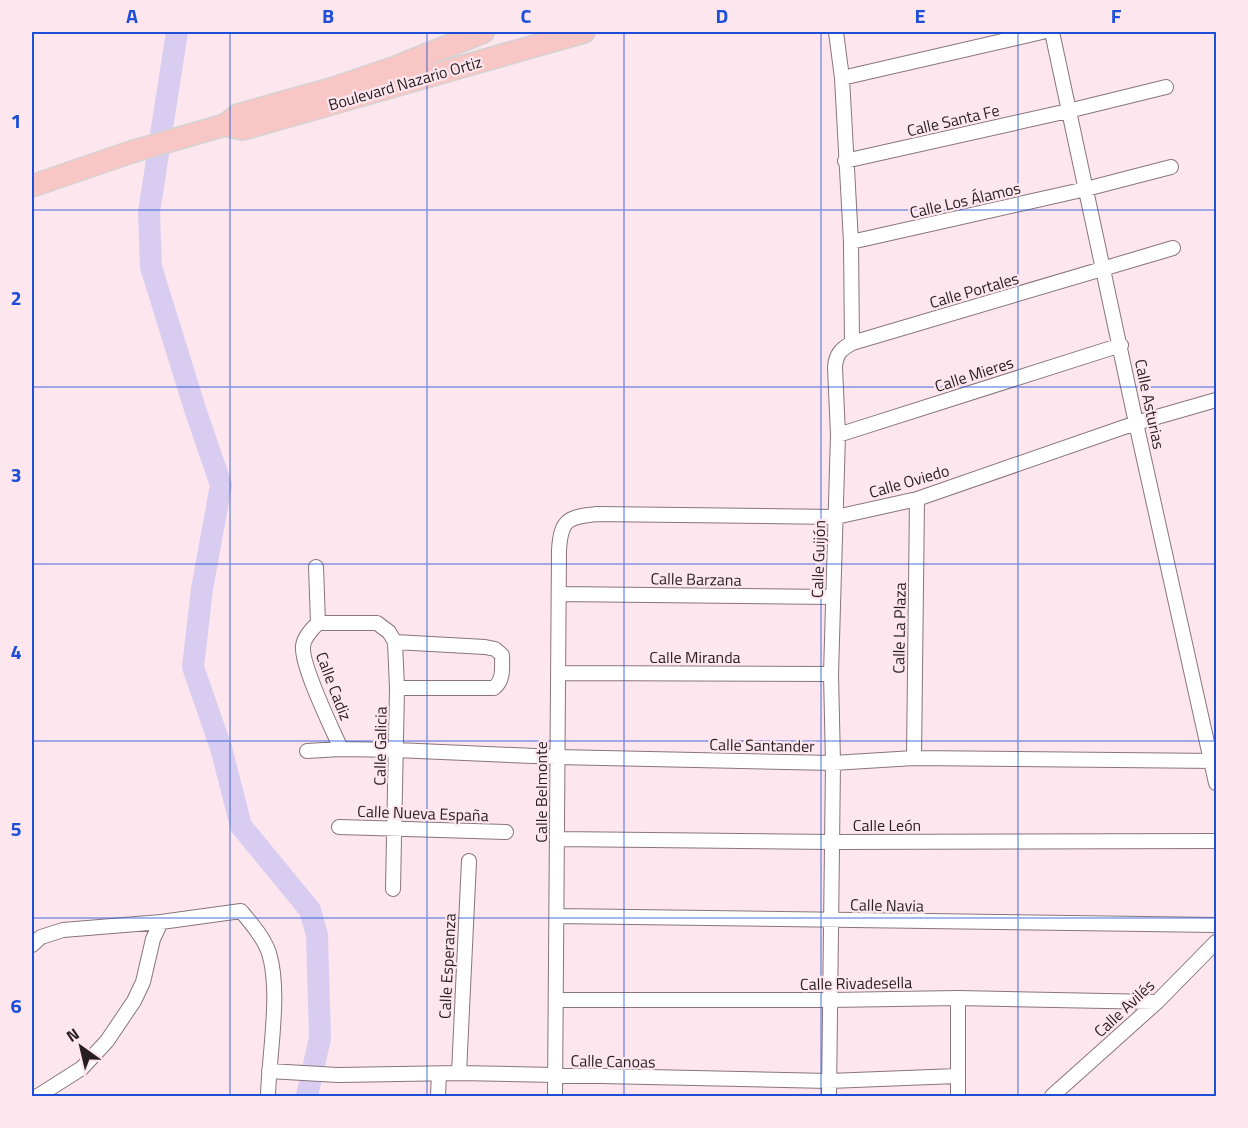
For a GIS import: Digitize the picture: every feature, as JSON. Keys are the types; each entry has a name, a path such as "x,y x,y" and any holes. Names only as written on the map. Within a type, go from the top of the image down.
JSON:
{"main road":[{"name":"Boulevard Nazario Ortiz","path":"32,186 132,152 225,125 238,115 334,88 396,67 483,32"},
{"name":"Boulevard Nazario Ortiz","path":"225,125 243,129 584,32"}],"street":[{"path":"836,32 842,78 851,242 852,343"},
{"path":"842,78 1042,32"},
{"name":"Calle Asturias","path":"1052,32 1105,268 1136,423 1214,761 1216,783"},
{"name":"Calle Santa Fe","path":"845,161 1166,87"},
{"name":"Calle Los Álamos","path":"851,242 1086,189 1171,167"},
{"name":"Calle Portales","path":"852,343 1173,248"},
{"name":"Calle Guijón","path":"829,1096 833,763 832,597 838,435 834,385 836,358 842,349 852,343"},
{"name":"Calle Mieres","path":"838,435 1121,345"},
{"name":"Calle Oviedo","path":"597,514 836,517 917,498 1136,423 1216,400"},
{"name":"Calle La Plaza","path":"914,758 917,498"},
{"name":"Calle Belmonte","path":"555,1096 560,537 564,524 575,516 597,514"},
{"path":"316,567 318,623 376,623 382,626 395,642 491,648 500,652 502,656 501,677 499,684 494,688 398,688"},
{"name":"Calle Barzana","path":"559,594 832,597"},
{"name":"Calle Cadiz","path":"318,623 303,644 303,655 341,749"},
{"name":"Calle Galicia","path":"393,889 398,688 395,642"},
{"name":"Calle Miranda","path":"559,673 831,674"},
{"name":"Calle Santander","path":"307,751 396,750 557,758 833,763 914,758 1214,761"},
{"name":"Calle Nueva España","path":"339,827 506,832"},
{"name":"Calle León","path":"558,839 832,842 1216,841"},
{"name":"Calle Esperanza","path":"459,1073 469,861"},
{"path":"32,945 41,937 63,930 160,922 241,911 254,926 268,951 274,987 276,1071 268,1096"},
{"name":"Calle Navia","path":"557,916 1216,925"},
{"path":"38,1096 82,1068 107,1041 134,1001 143,982 153,939 160,922"},
{"name":"Calle Avilés","path":"1052,1096 1157,1002 1216,942"},
{"path":"958,998 958,1096"},
{"name":"Calle Rivadesella","path":"556,999 958,998 1157,1002"},
{"name":"Calle Canoas","path":"276,1071 338,1075 459,1073 829,1082 957,1076"},
{"path":"438,1096 439,1074"}],"waterway":[{"path":"177,32 149,212 151,267 221,485 202,589 193,667 221,748 241,826 310,910 317,935 320,1038 307,1096"}]}
